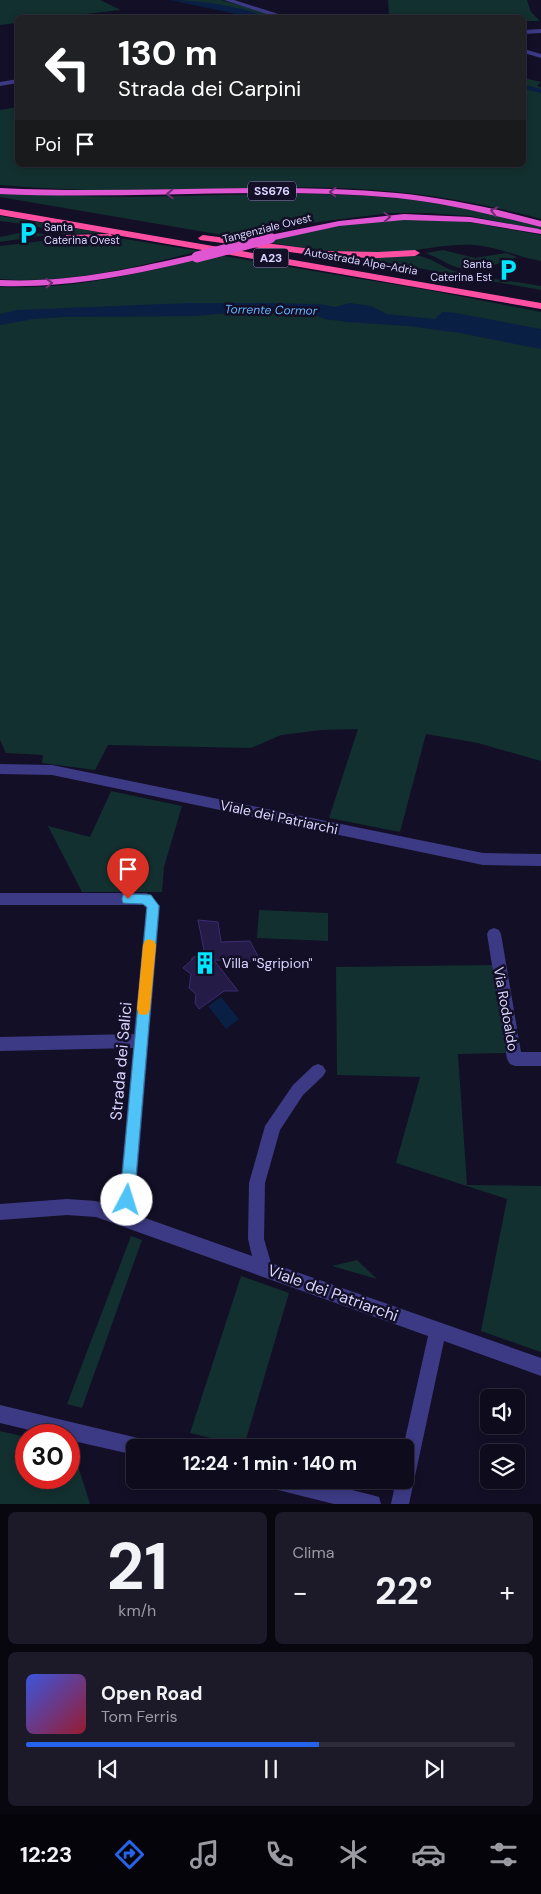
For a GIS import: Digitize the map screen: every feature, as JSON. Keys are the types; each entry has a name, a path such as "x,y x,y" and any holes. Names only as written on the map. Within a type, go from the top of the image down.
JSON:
{"highway":[{"name":"Tangenziale Ovest","path":"0,191 87,195 271,191 378,194 460,205 541,224"},
{"name":"Autostrada Alpe-Adria","path":"0,205 541,298"},
{"name":"Autostrada Alpe-Adria","path":"0,212 541,306"},
{"name":"Tangenziale Ovest","path":"0,283 29,284 94,280 340,222 377,217 464,218 541,233"},
{"path":"68,237 128,238 186,248 208,247"},
{"path":"198,238 231,239 331,254 381,255 415,253"}],"street":[{"path":"227,0 278,15"},
{"path":"526,32 541,31"},
{"path":"526,52 541,56"},
{"path":"0,84 15,82"},
{"name":"Viale dei Patriarchi","path":"0,769 52,770 483,858 541,860"},
{"name":"Strada dei Salici","path":"0,899 146,899 153,906 125,1220"},
{"name":"Via Rodoaldo","path":"494,934 515,1059 541,1059"},
{"path":"0,1044 141,1041"},
{"path":"264,1268 256,1239 256,1184 273,1126 298,1090 318,1071"},
{"name":"Viale dei Patriarchi","path":"0,1212 77,1208 96,1209 541,1367"},
{"path":"400,1504 438,1331"},
{"path":"0,1414 126,1444"},
{"path":"311,1489 372,1504"}],"green space":[{"path":"0,0 100,0 121,10 77,15 15,15 15,23 0,25"},
{"path":"179,0 221,0 275,15 261,15"},
{"path":"388,0 527,0 531,12 540,21 526,21 526,15 389,15"},
{"path":"526,78 541,82 537,86 541,87 541,219 458,200 416,194 345,188 105,190 0,185 0,110 15,107 15,167 526,167"},
{"path":"0,192 109,197 307,194 379,197 415,200 479,211 541,227 541,230 470,216 390,213 318,222 246,239 0,197"},
{"path":"0,216 104,233 63,234 30,225 0,221"},
{"path":"397,218 469,222 541,235 541,261 474,245 364,253 265,242 318,228"},
{"path":"29,231 47,235 0,242 0,237"},
{"path":"59,239 125,239 199,251 125,269 76,277 25,280 0,279 0,246"},
{"path":"443,250 475,258 506,253 517,257 486,267 469,269 453,266 425,253"},
{"path":"217,255 428,290 541,312 541,761 478,743 426,734 400,832 329,818 358,729 321,730 281,735 251,748 108,745 95,770 42,763 43,755 6,753 0,740 0,287 56,286 83,283"},
{"path":"411,255 430,259 449,269 466,274 541,286 541,290 356,257"},
{"path":"111,791 182,806 164,867 162,892 82,892 48,826 90,837"},
{"path":"259,910 328,913 328,941 257,938"},
{"path":"492,965 506,1053 458,1054 467,1185 541,1186 541,1352 481,1331 507,1199 396,1163 420,1077 337,1075 336,967"},
{"path":"131,1236 142,1240 82,1408 67,1404"},
{"path":"357,1260 377,1279 332,1266"},
{"path":"241,1276 289,1293 246,1439 215,1439 190,1433"},
{"path":"0,1431 15,1434 15,1489 80,1489 80,1472 90,1504 0,1504"}],"water":[{"name":"Torrente Cormor","path":"189,303 319,304 335,307 350,303 371,306 387,314 435,319 442,312 456,313 541,329 541,349 460,333 408,326 347,322 325,319 311,314 264,310 196,316 63,317 33,319 0,325 0,314 17,310"},
{"path":"221,997 239,1019 226,1029 208,1006"}],"building":[{"name":"Villa \"Sgripion\"","path":"198,920 218,922 221,942 250,941 261,962 214,960 238,991 224,991 199,1009 195,1003 196,994 189,988 191,974 183,968 193,959 191,959 204,950"}],"waterway":[{"path":"173,0 254,15"},
{"path":"526,87 541,91"}],"slow traffic":[{"path":"144,1009 149,945"}],"place":[{"name":"Santa Caterina Ovest","path":"28,233"},
{"name":"Santa Caterina Est","path":"508,270"},
{"name":"Villa \"Sgripion\"","path":"205,963"}],"route":[{"path":"127,1200 153,906 146,899 128,899"}]}
